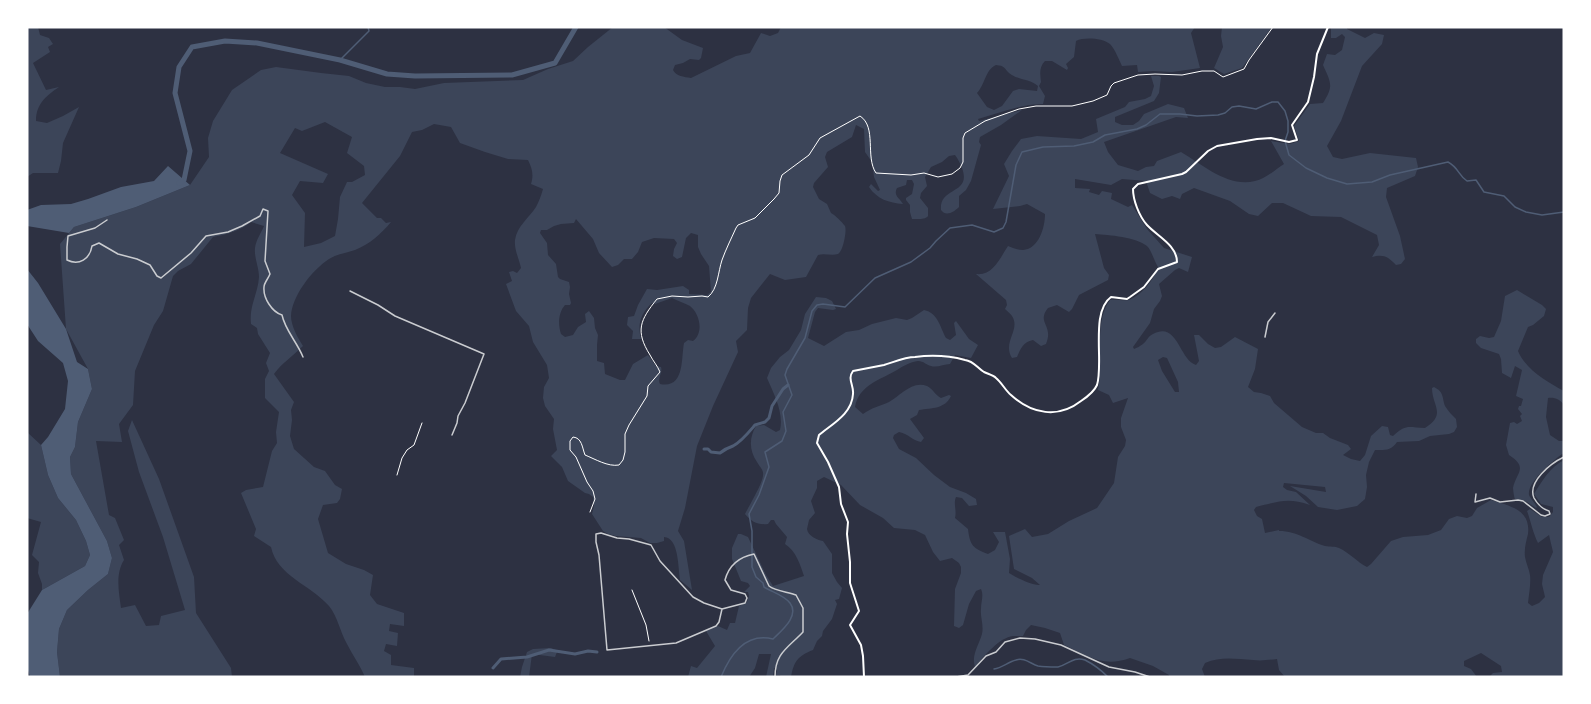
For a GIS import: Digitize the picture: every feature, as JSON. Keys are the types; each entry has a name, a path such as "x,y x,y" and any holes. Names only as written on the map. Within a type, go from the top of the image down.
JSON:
{"main road":[{"path":"864,677 861,645 850,625 859,611 849,583 848,522 838,487 817,443 819,435 842,417 849,405 853,392 850,374 853,371 914,357 961,359 972,361 983,372 993,375 1016,399 1033,409 1044,413 1073,407 1090,394 1096,386 1101,315 1105,302 1111,297 1127,299 1144,287 1158,269 1177,262 1173,250 1146,224 1134,200 1133,189 1138,184 1186,172 1213,147 1266,138 1288,142 1297,139 1292,125 1308,102 1317,54 1328,27"}],"street":[{"path":"106,220 95,228 68,236 67,260 74,263 84,260 92,246 99,243 118,254 150,265 161,278 191,253 206,236 228,232 260,216 264,209 268,211 265,261 270,274 264,286 265,294 268,304 276,313 282,315 303,357"},
{"path":"350,291 395,316 483,354 452,435"},
{"path":"1265,337 1268,322 1275,313"},
{"path":"1476,494 1475,502 1490,498 1500,502 1518,500 1523,501 1541,515 1548,516 1549,511 1539,506 1532,490 1534,484 1551,464 1564,457"},
{"path":"722,609 716,626 676,643 607,650 596,534 601,533 651,544 660,561 693,597 722,609 743,604 746,601 745,594 731,590 725,580 727,572 736,561 754,554 769,586 772,589 796,595 802,608 803,632 778,657 775,677"},
{"path":"956,677 968,675 986,656 996,652 1005,642 1020,638 1061,645 1115,669 1150,677"}],"path":[{"path":"590,512 595,499 593,491 576,457 570,450 570,441 573,437 577,438 580,440 585,455 614,466 619,465 623,460 625,434 646,396 648,386 660,372 650,357 640,334 640,328 648,310 657,299 672,296 708,297 712,295 722,262 738,225 755,218 774,199 779,193 782,175 810,155 820,138 860,116 866,120 868,127 871,166 876,173 911,175 924,173 938,177 952,174 960,168 963,162 965,133 985,121 1018,109 1036,106 1072,106 1093,101 1107,95 1114,83 1138,75 1182,75 1214,71 1223,77 1244,69 1274,27"},
{"path":"397,475 402,458 414,445 422,423"},
{"path":"632,590 646,625 651,645"}],"shaded area":[{"path":"27,27 38,27 40,35 49,38 53,44 48,47 50,52 33,63 46,90 59,87 43,101 36,115 36,121 47,123 79,107 63,143 58,173 33,173 27,177"},
{"path":"613,27 664,27 682,40 703,48 699,60 690,59 675,65 673,70 680,76 691,78 736,56 750,53 761,33 770,36 778,33 781,27 1195,27 1191,33 1200,68 1172,72 1138,72 1137,65 1122,66 1114,49 1107,42 1093,39 1076,41 1074,57 1066,64 1067,70 1052,61 1045,61 1042,66 1039,86 1045,96 1043,104 1018,107 978,119 979,121 1022,110 980,137 981,145 971,181 959,196 959,207 950,213 941,210 942,202 949,193 963,183 964,177 955,155 931,167 925,177 927,186 920,198 928,208 928,216 923,219 912,219 910,205 906,198 912,194 914,184 912,180 907,180 906,185 897,188 896,195 903,204 884,200 869,187 871,184 878,191 880,190 874,177 872,162 865,152 864,129 856,125 852,137 827,152 825,157 828,167 813,187 819,199 827,204 831,213 845,226 843,246 838,254 818,255 806,277 785,280 770,274 751,298 747,330 736,341 738,352 697,446 685,508 678,531 684,541 692,590 680,580 673,542 664,537 664,541 650,543 641,538 616,536 603,531 592,514 593,497 568,481 562,467 551,456 557,450 553,429 554,419 545,406 543,398 544,387 549,378 547,365 533,342 529,326 516,311 506,284 512,281 509,272 517,273 521,268 515,247 516,235 536,207 543,189 531,184 532,172 528,160 508,159 460,143 451,127 434,124 412,132 400,156 362,203 377,218 381,218 386,223 391,222 370,242 329,259 310,277 295,300 291,316 293,328 303,346 274,374 294,402 291,410 290,436 294,449 314,467 325,471 335,485 342,489 337,503 323,505 318,519 328,553 346,564 373,575 370,595 377,604 404,613 404,626 390,624 389,631 398,633 397,646 386,644 384,651 391,655 391,665 414,668 414,677 365,677 329,606 287,573 274,557 271,547 254,536 256,529 241,493 263,487 272,451 277,443 279,412 265,398 265,379 269,371 266,363 270,353 258,334 257,328 251,324 251,311 259,277 255,248 264,226 251,222 233,232 213,237 191,264 173,276 163,311 154,325 135,371 133,405 119,424 122,442 96,441 109,515 115,518 124,540 119,545 124,560 119,577 121,608 135,605 146,626 159,625 161,616 185,610 163,537 139,472 128,431 132,420 159,479 194,577 196,613 231,668 232,677 60,677 57,652 59,629 67,610 108,574 112,558 107,541 71,474 70,457 75,447 78,422 92,389 88,369 66,329 60,244 74,227 136,207 190,185 209,157 208,138 213,121 232,90 261,70 276,67 349,76 385,87 415,89 444,83 523,80 573,61","holes":["1002,66 1012,75 1035,84 1038,86 1037,91 1019,89 1013,91 1002,106 994,110 987,107 977,93 992,67","325,122 352,137 347,153 364,166 365,175 352,182 347,182 340,197 335,236 321,243 304,247 305,213 292,195 300,181 323,183 328,174 280,153 295,128 302,131","576,219 593,239 599,253 612,267 624,259 632,259 642,242 654,238 674,239 677,243 673,256 677,259 682,257 686,238 691,233 698,235 698,247 709,266 711,292 707,295 689,294 689,290 683,286 657,290 647,289 634,316 628,317 627,325 633,331 632,339 641,339 639,328 641,319 652,303 672,298 693,309 698,318 699,333 693,341 688,340 684,343 682,364 674,382 660,384 661,367 656,366 648,355 633,364 625,380 605,374 604,363 597,361 598,335 594,318 589,311 585,314 586,322 578,327 573,335 565,337 561,334 560,315 565,305 571,303 569,282 558,277 556,264 548,255 547,243 540,233 541,230 554,226 574,223"]},
{"path":"1222,27 1272,27 1242,68 1224,74 1214,68 1223,47"},
{"path":"1331,27 1347,27 1365,38 1374,33 1384,35 1382,44 1362,66 1341,121 1327,146 1333,157 1342,159 1370,153 1416,158 1418,167 1415,176 1387,188 1386,197 1400,236 1405,259 1401,264 1396,265 1383,256 1372,257 1379,245 1377,235 1341,217 1311,216 1283,203 1272,203 1258,216 1249,214 1230,201 1194,188 1182,194 1180,199 1172,196 1162,199 1150,193 1146,181 1122,179 1111,185 1075,179 1075,188 1090,189 1089,192 1099,195 1102,191 1112,193 1111,199 1128,207 1132,205 1147,229 1164,248 1192,257 1188,272 1179,268 1159,284 1162,296 1154,309 1150,323 1133,347 1134,349 1153,334 1161,331 1173,337 1190,362 1196,365 1199,361 1194,335 1199,335 1215,348 1221,347 1235,337 1258,349 1255,369 1248,387 1254,392 1270,396 1274,403 1302,427 1316,433 1323,433 1348,445 1351,449 1343,455 1360,461 1365,455 1371,436 1382,426 1388,427 1390,435 1393,436 1404,428 1425,428 1432,423 1437,414 1432,388 1434,387 1441,393 1445,406 1456,419 1457,427 1449,434 1430,436 1419,441 1397,442 1385,450 1375,450 1366,475 1365,499 1357,506 1337,510 1318,507 1290,486 1326,492 1325,487 1284,483 1283,487 1296,492 1310,505 1289,501 1256,507 1254,510 1262,519 1265,533 1286,531 1325,546 1337,547 1367,567 1391,541 1403,537 1428,535 1441,530 1449,519 1457,516 1467,518 1472,516 1477,508 1491,500 1517,510 1526,519 1528,534 1525,559 1530,573 1528,603 1532,606 1545,597 1542,584 1543,575 1553,552 1549,535 1538,543 1527,511 1530,509 1542,517 1549,517 1553,512 1553,507 1541,504 1534,494 1550,470 1564,460 1564,677 1489,677 1493,673 1502,672 1501,666 1481,653 1464,661 1464,666 1471,669 1477,677 1285,677 1279,670 1277,659 1229,658 1205,663 1202,669 1205,677 1169,677 1153,666 1130,658 1112,662 1088,657 1064,645 1060,633 1031,625 1023,636 1008,637 997,644 975,667 975,654 982,631 981,589 976,591 969,604 963,625 959,628 954,626 955,589 961,573 959,563 952,558 940,561 925,535 915,530 894,528 883,518 860,505 841,485 824,477 817,481 817,488 811,501 815,513 809,520 807,529 811,536 823,541 832,554 832,573 842,588 839,599 835,600 837,604 832,619 813,650 798,660 791,677 776,675 777,670 774,668 773,676 766,677 771,654 759,654 755,668 749,677 688,677 691,666 697,668 715,646 706,631 718,626 727,630 730,623 735,623 739,606 747,602 748,592 744,592 750,586 741,581 732,559 732,548 738,534 748,537 773,586 804,576 795,554 785,544 787,537 774,520 768,524 758,523 745,514 763,475 751,448 754,430 756,426 764,425 776,432 780,430 781,424 779,410 767,378 771,368 789,350 801,330 805,314 816,297 832,301 836,309 818,308 815,312 808,338 824,346 846,332 896,318 907,320 924,310 936,317 946,338 950,340 956,335 954,323 956,321 969,339 978,345 971,358 955,355 950,364 933,366 918,361 904,366 866,388 861,393 855,407 863,414 889,402 916,385 927,386 941,398 951,396 942,406 919,410 917,415 910,419 924,438 921,442 899,432 893,438 899,449 916,458 950,487 976,499 977,505 969,506 962,498 956,497 955,502 955,518 968,529 973,546 988,554 995,550 999,542 993,532 1005,532 1010,559 1009,573 1029,583 1040,585 1014,569 1009,536 1025,529 1032,537 1048,534 1097,508 1114,483 1118,457 1126,440 1121,427 1121,418 1128,398 1113,403 1109,395 1098,390 1102,320 1110,300 1129,300 1139,294 1150,282 1158,267 1149,248 1142,243 1122,237 1095,234 1104,268 1109,275 1108,280 1079,295 1069,312 1057,305 1048,308 1044,317 1048,332 1046,344 1041,346 1033,340 1027,342 1017,357 1012,358 1009,347 1014,321 1005,309 1006,300 976,274 982,274 991,269 1008,246 1023,250 1033,246 1042,231 1045,214 1027,204 993,209 1009,176 1004,164 1021,139 1037,136 1081,139 1098,132 1096,119 1125,107 1129,102 1151,96 1154,86 1151,76 1159,76 1161,77 1159,93 1154,101 1115,117 1115,122 1122,125 1133,125 1144,114 1168,104 1184,108 1188,118 1176,117 1104,142 1118,165 1138,171 1154,166 1157,161 1181,152 1226,178 1245,182 1259,180 1284,164 1271,141 1290,144 1299,141 1294,126 1310,104 1323,103 1329,92 1330,84 1323,65 1327,54 1335,55 1342,50 1345,37 1342,34 1331,38","holes":["1163,357 1167,358 1178,382 1179,392 1175,392 1158,360"]},
{"path":"168,166 190,185 136,207 74,227 69,233 27,226 27,210 41,205 71,204 121,187 154,181"},
{"path":"27,269 66,329 77,362 88,369 92,389 78,422 75,447 70,457 71,474 107,541 112,558 108,574 67,610 59,629 57,652 60,677 30,677 27,667 27,614 42,590 85,566 90,555 76,520 58,498 48,475 41,445 65,409 68,381 63,363 38,341 27,324"},
{"path":"1517,290 1546,309 1544,316 1528,327 1518,351 1532,370 1564,391 1564,405 1557,399 1548,398 1546,417 1550,435 1559,441 1564,441 1564,455 1562,454 1547,467 1532,484 1529,495 1536,508 1527,502 1515,499 1513,488 1520,467 1509,455 1506,445 1510,423 1517,424 1522,421 1520,416 1522,414 1518,409 1523,399 1516,396 1522,370 1515,366 1511,378 1502,373 1499,354 1481,348 1476,343 1476,339 1480,336 1494,337 1501,321 1505,296"},
{"path":"27,432 41,445 48,475 58,498 76,520 90,555 85,566 42,590 38,573 39,562 32,555 41,522 27,518"},
{"path":"551,648 557,652 555,657 532,654 529,677 520,677 527,652 533,649"}],"waterway":[{"path":"340,60 369,31 368,27"},
{"path":"179,183 184,180 190,151 175,93 179,67 192,47 225,41 257,43 340,60 387,74 512,75 555,63 576,27"},
{"path":"721,677 734,653 740,647 754,639 773,639 785,628 793,613 787,600 764,587 756,577 752,567 752,531 749,514 769,467 765,452 782,441 786,431 783,412 792,395 785,375 805,338 812,311 817,305 823,304 845,307 875,278 911,262 930,248 950,228 972,225 994,232 1003,228 1016,165 1022,152 1043,147 1074,146 1093,142 1105,135 1137,129 1160,114 1218,115 1232,107 1256,109 1272,102 1278,102 1285,111 1288,121 1285,141 1289,155 1306,168 1327,178 1347,184 1372,182 1390,175 1448,162 1467,181 1476,180 1484,192 1504,196 1515,207 1526,212 1542,215 1564,212"},
{"path":"704,449 720,453 739,442 755,425 769,418 772,406 788,385"},
{"path":"493,668 501,659 527,657 549,650 575,654 588,651 597,652"},
{"path":"994,669 1019,659 1038,666 1058,667 1081,659 1108,677"}]}
